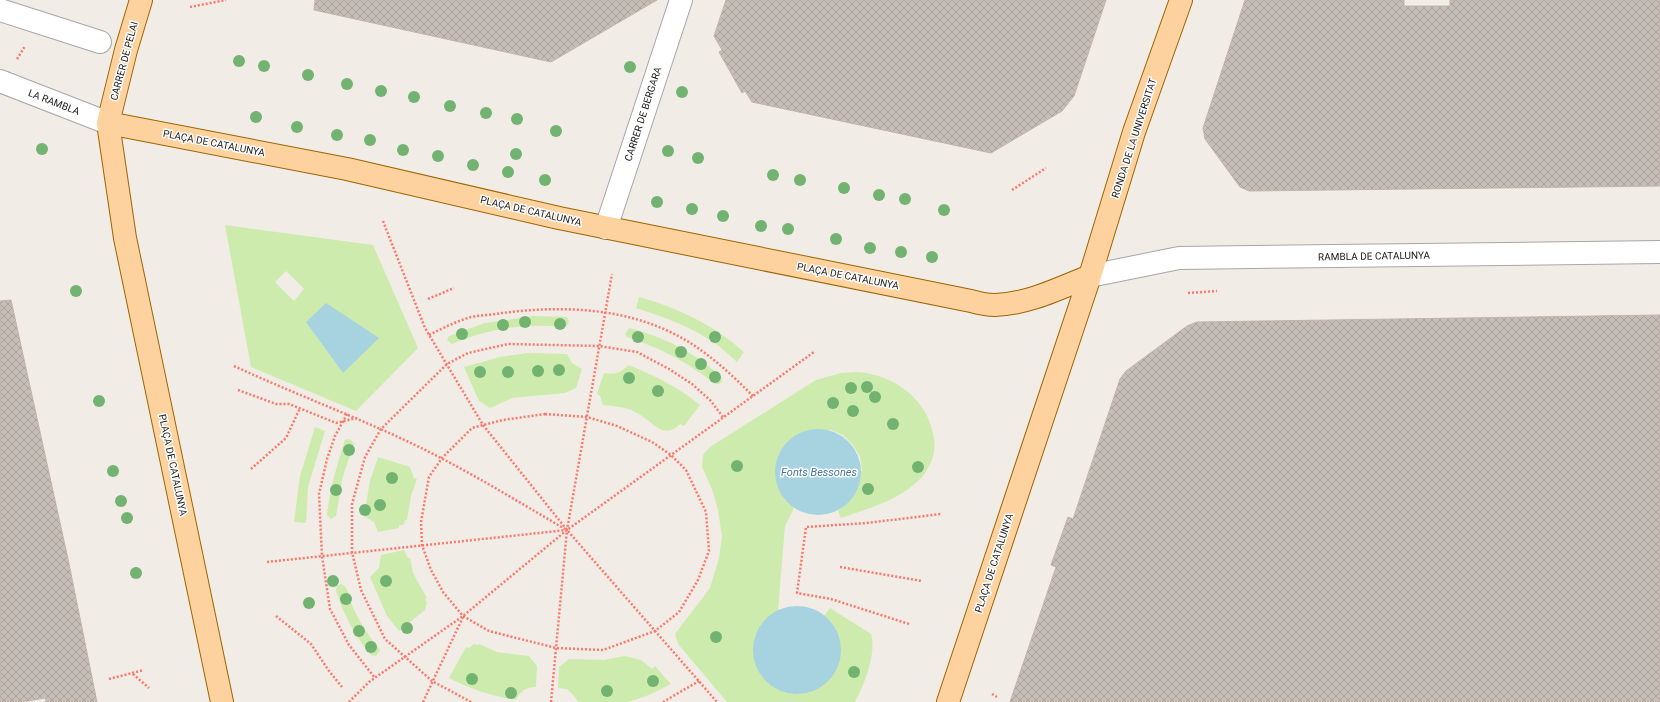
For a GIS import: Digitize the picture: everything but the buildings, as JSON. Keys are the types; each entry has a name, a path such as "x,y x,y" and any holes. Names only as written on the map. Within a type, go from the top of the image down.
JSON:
{"main road":[{"name":"CARRER DE PELAI","path":"108,123 126,50 141,0"},
{"name":"RONDA DE LA UNIVERSITAT","path":"1090,276 1134,132 1181,0"},
{"name":"PLAÇA DE CATALUNYA","path":"222,702 125,238 108,123 347,169 606,228 995,305 1026,299 1056,290 1090,276"},
{"name":"PLAÇA DE CATALUNYA","path":"948,702 1090,276"}],"street":[{"name":"CARRER DE BERGARA","path":"606,228 681,0"},
{"path":"0,10 100,42"},
{"name":"LA RAMBLA","path":"0,82 108,123"},
{"name":"RAMBLA DE CATALUNYA","path":"1090,276 1179,258 1660,252"}],"path":[{"path":"190,7 226,0"},
{"path":"1012,190 1046,168"},
{"path":"383,221 429,334 483,425 567,530 717,702"},
{"path":"551,702 567,530 612,274"},
{"path":"428,299 454,288"},
{"path":"1188,293 1217,292"},
{"path":"429,334 473,317 526,310 568,308 605,314 630,316 666,330 685,340 728,371 753,396"},
{"path":"471,702 432,681 385,639 362,590 352,552 352,504 365,458 381,429 447,364 468,353 508,344 599,346 637,352 669,369 692,384 710,400 723,417"},
{"path":"349,702 375,678 463,616 567,530 814,352"},
{"path":"234,366 273,384 357,418 442,458 567,530"},
{"path":"238,390 276,404 289,404 336,423 357,418"},
{"path":"251,469 286,438 300,408"},
{"path":"347,414 335,436 327,459 318,494 322,556 330,609 349,645 375,678"},
{"path":"545,414 587,416 617,426 652,442 671,455 686,470 706,512 709,551 698,580 679,612 655,631 603,650 556,648 489,631 463,616 443,592 431,570 422,545 421,522 429,477 442,458 472,428 545,414"},
{"path":"909,624 831,599 797,593 806,527 867,523 941,514"},
{"path":"267,562 567,530"},
{"path":"840,567 922,581"},
{"path":"276,616 311,644 342,687"},
{"path":"423,702 463,616"},
{"path":"109,679 144,670"},
{"path":"132,673 149,688"},
{"path":"663,702 699,682"},
{"path":"992,694 997,697"}],"green space":[{"path":"225,225 373,245 418,348 356,411 251,367","holes":["286,271 304,289 294,301 275,282"]},
{"path":"639,297 667,306 695,318 721,334 744,352 737,362 716,344 687,327 636,308"},
{"path":"534,316 567,317 569,322 566,327 522,326 508,328 480,334 452,344 447,340 449,336 485,323"},
{"path":"629,328 641,331 678,346 711,368 721,377 722,382 715,384 673,356 627,337 625,334"},
{"path":"528,353 567,354 572,363 582,369 576,388 565,393 512,398 490,408 479,401 464,367 500,357"},
{"path":"628,365 666,382 700,405 684,426 680,424 674,429 668,431 663,430 658,428 643,416 629,409 603,405 600,396 597,394 604,373 617,373"},
{"path":"858,372 885,378 897,384 918,401 931,425 934,439 932,460 928,469 921,478 903,493 883,503 841,518 838,511 846,504 862,470 860,457 853,445 843,435 831,430 792,438 782,448 777,460 784,499 794,508 785,526 778,611 768,617 826,683 836,666 840,649 836,632 824,616 830,608 871,634 871,659 862,687 855,702 727,702 678,644 675,634 710,588 719,558 722,536 718,510 712,489 702,467 703,455 710,447 816,380 841,373"},
{"path":"315,427 325,431 308,487 306,523 294,522 300,476"},
{"path":"348,439 354,444 343,476 336,516 331,519 327,515 332,486 345,440"},
{"path":"378,457 410,467 414,478 417,479 411,496 407,520 405,520 404,524 399,526 399,528 378,532 374,522 364,516 370,481"},
{"path":"404,550 408,558 410,558 413,573 427,598 425,600 427,602 425,610 399,631 387,616 370,577 379,568 381,555"},
{"path":"341,584 346,588 359,620 380,650 376,656 371,655 365,648 346,616 336,590 337,586"},
{"path":"474,644 479,644 497,652 529,656 537,666 536,687 524,690 519,694 516,700 481,692 449,678 466,647 469,648"},
{"path":"625,656 641,660 652,669 655,666 671,684 649,695 628,702 578,702 567,689 558,688 559,667 569,659 604,660"}],"water":[{"path":"326,303 379,338 343,373 306,322"},
{"name":"Fonts Bessones","path":"818,429 835,432 849,441 858,455 861,472 858,489 849,503 835,512 818,515 801,512 787,503 778,489 775,472 778,455 787,441 801,432"},
{"path":"797,606 814,610 828,619 837,633 841,650 837,667 828,681 814,690 797,694 780,690 766,681 757,667 753,650 757,633 766,619 780,610"}]}
